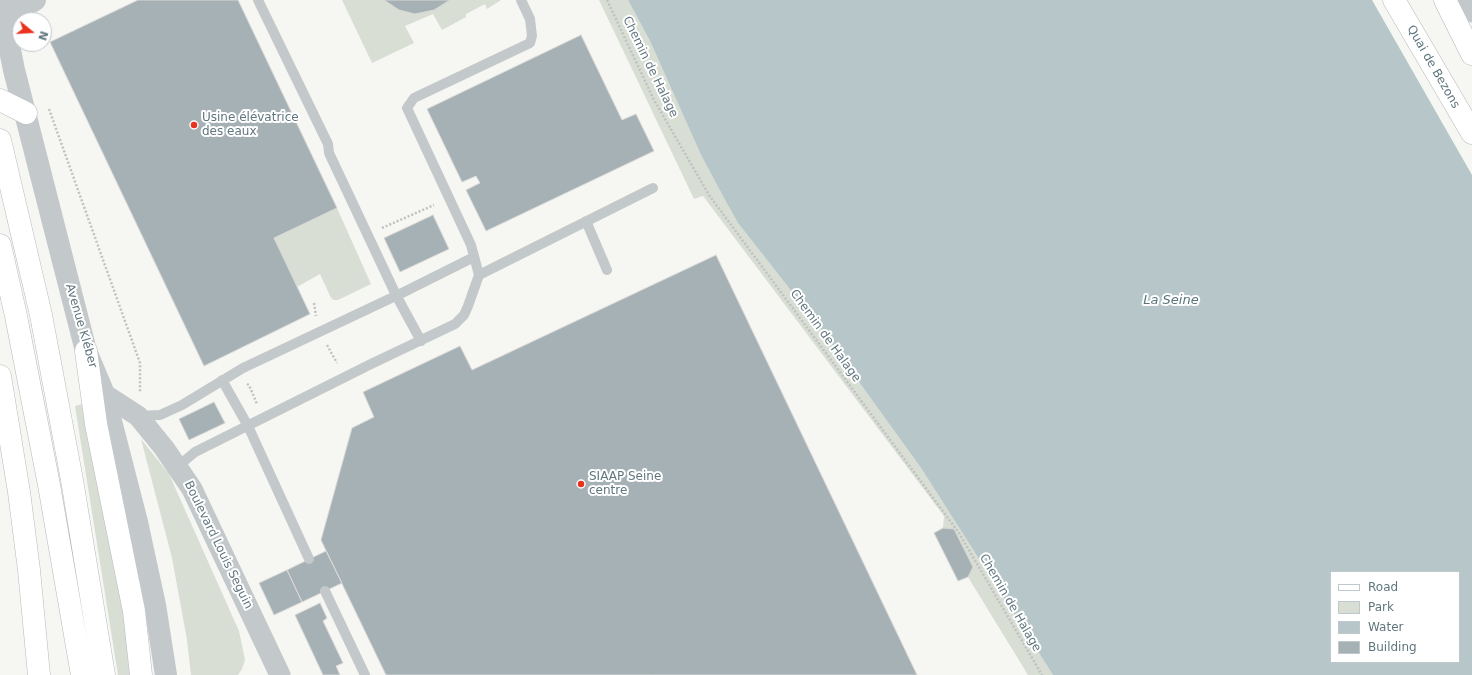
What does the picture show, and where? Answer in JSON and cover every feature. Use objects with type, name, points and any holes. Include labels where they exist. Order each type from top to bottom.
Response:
[{"type":"main road","name":"Quai de Bezons","points":[[1394,0],[1472,133]]},
{"type":"main road","points":[[1445,0],[1472,54]]},
{"type":"main road","points":[[0,100],[26,113]]},
{"type":"main road","points":[[0,140],[41,315],[72,480],[104,675]]},
{"type":"main road","points":[[0,245],[16,316],[49,485],[82,675]]},
{"type":"main road","points":[[86,351],[96,424],[134,611],[141,675]]},
{"type":"main road","points":[[1,384],[20,500],[39,675]]},
{"type":"street","points":[[1461,0],[1472,12]]},
{"type":"street","name":"Avenue Kléber","points":[[11,9],[14,70],[86,351],[104,394],[137,522],[155,605],[166,675]]},
{"type":"street","name":"Boulevard Louis Seguin","points":[[104,394],[139,407],[164,448],[192,489],[280,675]]},
{"type":"lane","points":[[258,0],[328,144],[329,153],[396,295],[421,341]]},
{"type":"lane","points":[[177,467],[195,452],[455,324],[464,315],[479,275],[471,245],[407,108],[414,98],[530,43],[532,36],[530,19],[521,0]]},
{"type":"lane","points":[[479,275],[653,188]]},
{"type":"lane","points":[[586,221],[607,270]]},
{"type":"lane","points":[[139,407],[160,415],[182,405],[243,368],[474,257]]},
{"type":"lane","points":[[222,380],[248,426],[309,559]]},
{"type":"lane","points":[[325,591],[365,675]]},
{"type":"path","name":"Chemin de Halage","points":[[607,0],[654,100],[709,195],[959,533],[1042,675]]},
{"type":"path","points":[[47,106],[126,329],[140,363],[141,380],[139,407]]},
{"type":"path","points":[[368,234],[450,199]]},
{"type":"path","points":[[314,303],[320,331],[345,377]]},
{"type":"green space","points":[[342,0],[384,0],[399,10],[415,14],[434,10],[450,0],[501,0],[487,9],[485,4],[466,14],[466,17],[442,30],[433,14],[405,26],[414,43],[372,63]]},
{"type":"green space","points":[[599,0],[628,0],[650,41],[701,155],[738,223],[818,325],[921,468],[1053,675],[1028,675],[968,577],[954,530],[943,528],[944,516],[703,196],[694,199]]},
{"type":"green space","points":[[337,208],[371,284],[338,300],[334,300],[331,298],[320,274],[297,287],[274,238]]},
{"type":"green space","points":[[83,404],[114,534],[134,675],[118,675],[75,406]]},
{"type":"green space","points":[[141,439],[169,474],[239,631],[245,660],[238,675],[191,675],[187,640],[172,558]]},
{"type":"water","name":"La Seine","points":[[628,0],[1372,0],[1472,175],[1472,675],[1053,675],[921,468],[818,325],[738,223],[701,155],[650,41]]},
{"type":"building","name":"Usine élévatrice des eaux","points":[[138,0],[238,0],[337,208],[274,238],[310,314],[204,366],[52,46],[52,41]]},
{"type":"building","points":[[384,0],[450,0],[434,10],[415,14],[399,10]]},
{"type":"building","points":[[581,35],[622,120],[636,114],[654,151],[486,231],[466,190],[480,183],[476,176],[462,182],[427,109]]},
{"type":"building","points":[[433,215],[449,249],[400,272],[384,238]]},
{"type":"building","name":"SIAAP Seine centre","points":[[716,255],[917,675],[386,675],[321,540],[352,428],[374,417],[363,392],[460,346],[472,370]]},
{"type":"building","points":[[214,402],[225,423],[189,440],[179,419]]},
{"type":"building","points":[[943,528],[954,529],[973,567],[968,577],[958,581],[934,533]]},
{"type":"building","points":[[326,551],[342,583],[302,602],[287,570]]},
{"type":"building","points":[[287,570],[302,602],[274,615],[259,583]]},
{"type":"building","points":[[320,603],[327,618],[323,621],[343,663],[336,666],[340,675],[323,675],[295,615]]},
{"type":"place","name":"Usine élévatrice des eaux","points":[[194,125]]},
{"type":"place","name":"SIAAP Seine centre","points":[[581,484]]}]
